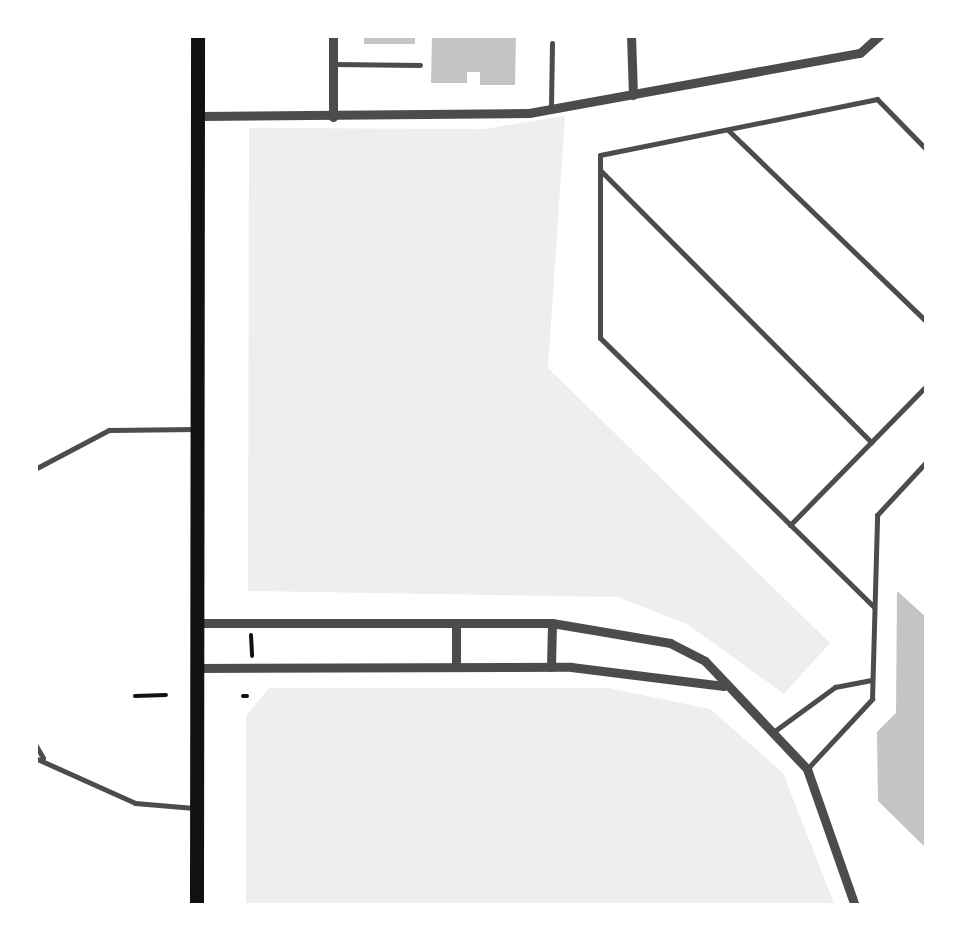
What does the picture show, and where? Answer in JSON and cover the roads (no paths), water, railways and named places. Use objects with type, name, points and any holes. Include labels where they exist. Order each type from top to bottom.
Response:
[{"type":"main road","points":[[197,906],[198,35]]},
{"type":"street","points":[[333,117],[334,35]]},
{"type":"street","points":[[631,35],[633,95]]},
{"type":"street","points":[[198,116],[333,117],[552,110],[860,53],[880,35]]},
{"type":"street","points":[[197,622],[552,623],[670,643],[705,661],[724,686],[776,730],[806,769],[855,906]]},
{"type":"street","points":[[456,623],[456,667]]},
{"type":"street","points":[[551,667],[552,623]]},
{"type":"street","points":[[197,668],[551,667],[724,686]]},
{"type":"lane","points":[[552,44],[552,110]]},
{"type":"lane","points":[[334,64],[420,65]]},
{"type":"lane","points":[[874,607],[600,338],[600,155],[877,99],[927,150]]},
{"type":"lane","points":[[728,129],[927,322]]},
{"type":"lane","points":[[600,170],[872,442]]},
{"type":"lane","points":[[790,525],[927,385]]},
{"type":"lane","points":[[35,469],[109,430],[198,428]]},
{"type":"lane","points":[[806,769],[859,724],[871,680],[877,516],[927,462]]},
{"type":"lane","points":[[776,730],[835,687],[871,680]]},
{"type":"lane","points":[[35,744],[43,758]]},
{"type":"lane","points":[[35,758],[43,758],[135,803],[197,808]]}]
